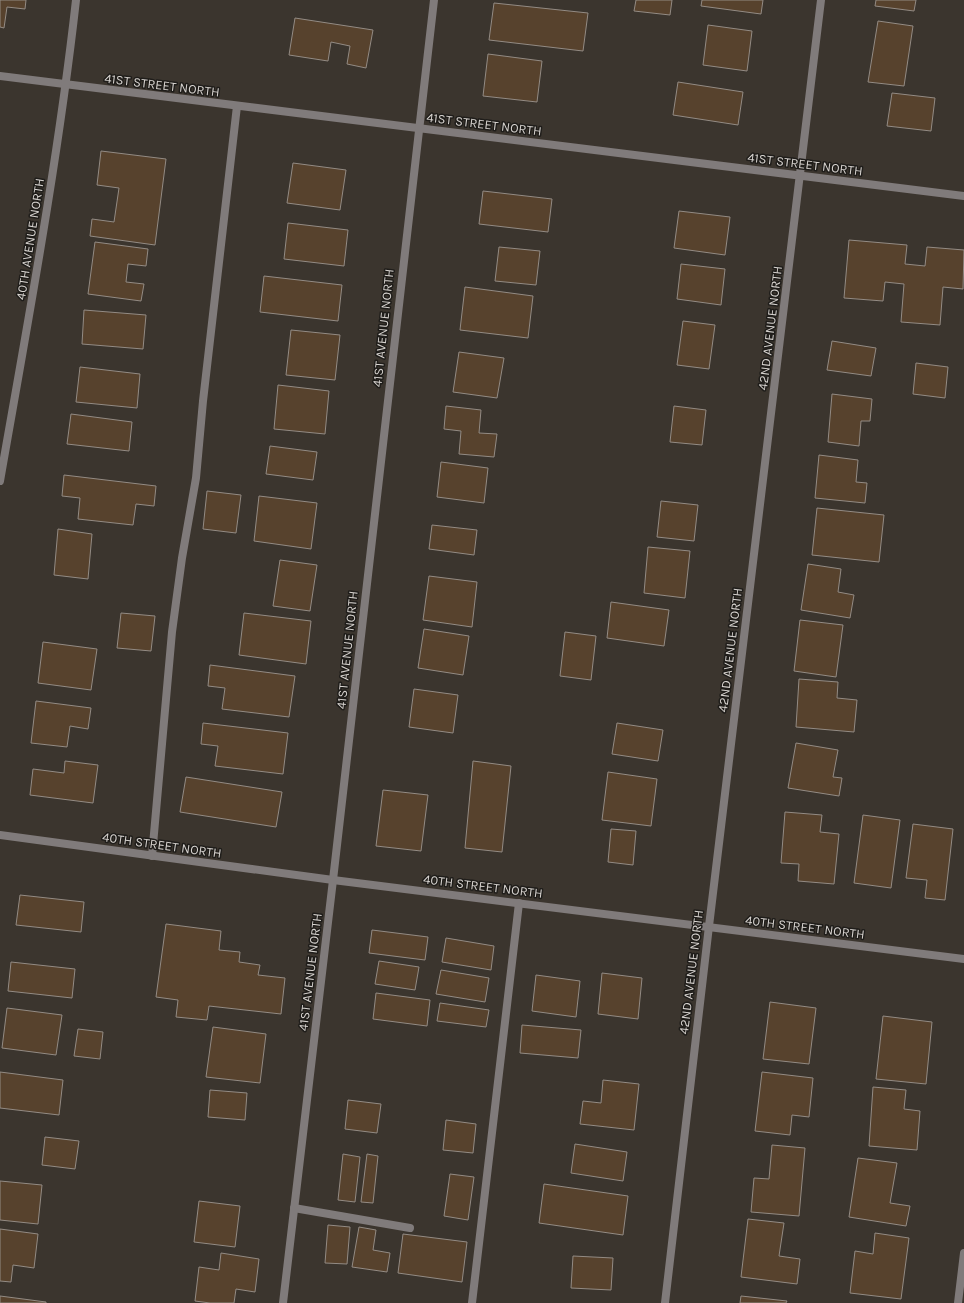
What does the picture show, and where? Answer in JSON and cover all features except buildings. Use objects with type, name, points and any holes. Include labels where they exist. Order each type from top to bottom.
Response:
[{"type":"street","name":"40TH AVENUE NORTH","points":[[0,481],[36,278],[66,85],[76,0]]},
{"type":"street","name":"41ST AVENUE NORTH","points":[[283,1303],[333,880],[418,127],[434,0]]},
{"type":"street","name":"42ND AVENUE NORTH","points":[[665,1303],[708,926],[800,176],[820,0]]},
{"type":"street","name":"41ST STREET NORTH","points":[[0,76],[964,196]]},
{"type":"street","points":[[152,856],[172,632],[182,558],[196,478],[203,401],[237,106]]},
{"type":"street","name":"40TH STREET NORTH","points":[[0,835],[333,880],[708,926],[964,960]]},
{"type":"street","points":[[472,1303],[519,903]]},
{"type":"street","points":[[294,1208],[410,1228]]},
{"type":"street","points":[[958,1303],[964,1253]]}]
